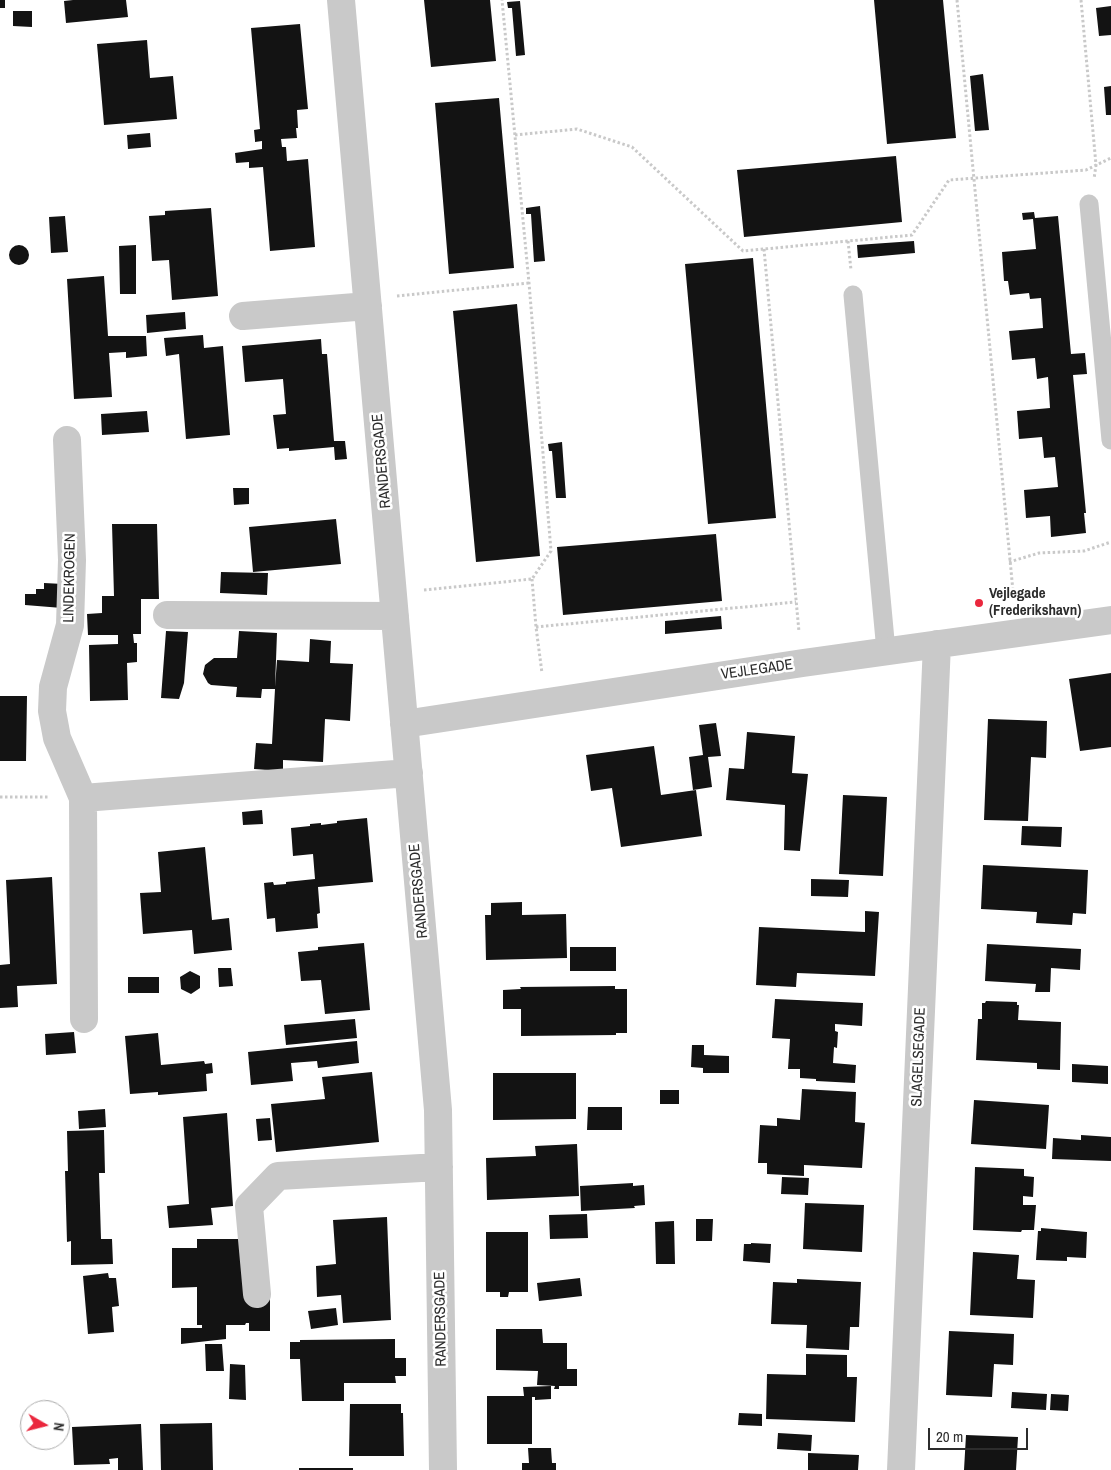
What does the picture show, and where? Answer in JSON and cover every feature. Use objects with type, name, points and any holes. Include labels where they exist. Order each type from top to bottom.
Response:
[{"type":"street","name":"RANDERSGADE","points":[[341,0],[438,1110],[443,1470]]},
{"type":"street","points":[[244,316],[368,306]]},
{"type":"street","name":"LINDEKROGEN","points":[[67,440],[72,560],[70,625],[53,687],[52,711],[57,738],[83,798],[84,1019]]},
{"type":"street","points":[[167,614],[394,604]]},
{"type":"street","name":"VEJLEGADE","points":[[404,724],[802,663],[1111,620]]},
{"type":"street","name":"SLAGELSEGADE","points":[[901,1470],[937,644]]},
{"type":"street","points":[[83,798],[409,773]]},
{"type":"street","points":[[257,1294],[249,1206],[278,1176],[439,1167]]},
{"type":"lane","points":[[1089,204],[1111,440]]},
{"type":"lane","points":[[853,294],[886,651]]},
{"type":"path","points":[[502,0],[529,283],[551,552],[532,579],[546,702]]},
{"type":"path","points":[[957,0],[1017,632]]},
{"type":"path","points":[[1081,0],[1096,165],[1089,204]]},
{"type":"path","points":[[515,135],[577,129],[632,147],[743,251],[912,235],[949,180],[1086,170],[1111,158]]},
{"type":"path","points":[[764,249],[802,663]]},
{"type":"path","points":[[368,306],[397,296],[529,283]]},
{"type":"path","points":[[1010,562],[1039,553],[1084,550],[1111,542]]},
{"type":"path","points":[[394,604],[532,579]]},
{"type":"path","points":[[536,627],[797,602]]},
{"type":"path","points":[[0,797],[83,798]]},
{"type":"building","points":[[0,0],[5,0],[5,8],[0,8]]},
{"type":"building","points":[[126,0],[128,17],[66,23],[64,1]]},
{"type":"building","points":[[424,0],[490,0],[496,61],[431,67]]},
{"type":"building","points":[[874,0],[943,0],[956,138],[887,144]]},
{"type":"building","points":[[520,1],[525,55],[516,56],[512,8],[508,8],[507,2]]},
{"type":"building","points":[[1111,6],[1111,35],[1099,36],[1096,8]]},
{"type":"building","points":[[13,11],[32,11],[32,27],[13,26]]},
{"type":"building","points":[[300,24],[308,109],[297,110],[297,138],[281,139],[282,147],[286,147],[287,161],[308,159],[315,247],[270,251],[263,167],[249,168],[249,162],[236,163],[235,153],[262,149],[262,141],[255,142],[254,130],[260,129],[251,28]]},
{"type":"building","points":[[147,40],[150,78],[173,76],[177,119],[104,125],[97,44]]},
{"type":"building","points":[[983,74],[989,130],[975,131],[970,76]]},
{"type":"building","points":[[1111,86],[1111,115],[1106,115],[1104,87]]},
{"type":"building","points":[[499,98],[514,268],[449,274],[435,103]]},
{"type":"building","points":[[150,133],[151,147],[128,149],[127,135]]},
{"type":"building","points":[[896,156],[902,222],[744,237],[737,170]]},
{"type":"building","points":[[540,206],[545,261],[534,262],[531,214],[526,214],[526,208]]},
{"type":"building","points":[[211,208],[218,296],[172,300],[169,260],[152,261],[149,216],[165,215],[165,211]]},
{"type":"building","points":[[1034,212],[1035,218],[1058,216],[1071,354],[1085,353],[1087,374],[1073,375],[1086,513],[1084,513],[1086,533],[1051,537],[1050,516],[1026,518],[1024,490],[1058,487],[1055,457],[1044,458],[1042,437],[1019,439],[1017,411],[1050,408],[1048,377],[1037,379],[1035,358],[1012,360],[1009,331],[1043,328],[1041,298],[1030,299],[1029,293],[1010,295],[1008,281],[1004,281],[1002,252],[1036,249],[1033,219],[1023,220],[1022,213]]},
{"type":"building","points":[[65,216],[68,252],[51,253],[49,217]]},
{"type":"building","points":[[914,241],[915,253],[858,258],[857,245]]},
{"type":"building","points":[[19,245],[26,248],[29,255],[26,262],[19,265],[12,262],[9,255],[12,248]]},
{"type":"building","points":[[136,245],[136,294],[120,294],[119,246]]},
{"type":"building","points":[[753,258],[776,518],[708,524],[685,264]]},
{"type":"building","points":[[104,276],[108,336],[146,336],[147,356],[126,358],[126,352],[109,353],[112,397],[74,399],[67,279]]},
{"type":"building","points":[[517,304],[540,556],[476,562],[453,311]]},
{"type":"building","points":[[185,312],[186,329],[147,333],[146,315]]},
{"type":"building","points":[[203,335],[204,348],[223,346],[230,435],[186,439],[179,354],[166,356],[164,338]]},
{"type":"building","points":[[321,339],[322,354],[327,354],[334,441],[345,441],[347,459],[335,460],[334,447],[289,451],[289,448],[277,449],[273,415],[286,414],[283,379],[245,382],[242,346]]},
{"type":"building","points":[[147,411],[149,432],[102,435],[101,414]]},
{"type":"building","points":[[562,442],[566,498],[556,498],[552,451],[549,451],[548,444]]},
{"type":"building","points":[[233,488],[249,488],[249,504],[234,505]]},
{"type":"building","points":[[336,519],[341,564],[253,572],[249,527]]},
{"type":"building","points":[[112,524],[157,524],[159,599],[141,599],[141,634],[133,634],[134,643],[137,643],[137,662],[127,663],[128,700],[90,701],[89,645],[118,644],[118,635],[88,635],[87,614],[102,613],[102,596],[114,596]]},
{"type":"building","points":[[716,534],[722,601],[563,615],[557,547]]},
{"type":"building","points":[[221,572],[268,573],[267,595],[220,593]]},
{"type":"building","points":[[44,583],[63,584],[62,608],[25,605],[25,594],[36,594],[36,589],[44,589]]},
{"type":"building","points":[[721,616],[722,629],[665,634],[665,621]]},
{"type":"building","points":[[166,631],[188,632],[184,683],[179,699],[161,698]]},
{"type":"building","points":[[239,631],[277,633],[275,687],[277,660],[309,662],[310,639],[331,641],[330,663],[353,664],[350,721],[325,719],[323,762],[283,760],[283,771],[254,769],[256,743],[272,744],[275,689],[262,689],[261,698],[236,697],[237,687],[211,685],[203,674],[205,665],[214,658],[237,658]]},
{"type":"building","points":[[1111,673],[1111,747],[1080,751],[1069,679]]},
{"type":"building","points":[[0,696],[27,696],[26,761],[0,761]]},
{"type":"building","points":[[988,719],[1047,721],[1046,758],[1031,757],[1028,821],[984,820]]},
{"type":"building","points":[[716,723],[721,756],[708,757],[712,787],[693,790],[689,757],[703,755],[699,725]]},
{"type":"building","points":[[747,732],[795,736],[792,773],[808,774],[800,851],[784,850],[785,805],[726,800],[729,768],[744,769]]},
{"type":"building","points":[[654,746],[661,795],[696,790],[702,836],[621,847],[612,788],[591,791],[586,755]]},
{"type":"building","points":[[843,795],[887,797],[883,876],[839,874]]},
{"type":"building","points":[[262,810],[263,824],[243,825],[242,812]]},
{"type":"building","points":[[367,818],[373,882],[318,887],[320,913],[317,914],[318,928],[276,932],[275,918],[267,919],[264,883],[273,882],[274,885],[315,879],[313,854],[293,856],[291,828]]},
{"type":"building","points":[[1022,826],[1062,827],[1061,847],[1021,845]]},
{"type":"building","points":[[205,847],[212,920],[229,918],[232,950],[194,954],[192,930],[143,934],[140,893],[161,892],[158,852]]},
{"type":"building","points":[[983,865],[1088,870],[1086,914],[1073,913],[1072,925],[1036,923],[1037,912],[981,909]]},
{"type":"building","points":[[52,877],[57,984],[17,986],[18,1007],[0,1008],[0,965],[10,964],[6,880]]},
{"type":"building","points":[[811,879],[849,880],[848,897],[811,896]]},
{"type":"building","points":[[522,902],[522,915],[566,914],[567,958],[486,960],[485,915],[491,915],[491,903]]},
{"type":"building","points":[[865,911],[879,912],[875,976],[797,973],[796,987],[756,985],[759,927],[865,932]]},
{"type":"building","points":[[364,943],[370,1010],[325,1014],[321,980],[301,981],[298,952],[318,950],[318,947]]},
{"type":"building","points":[[987,944],[1081,949],[1080,970],[1051,968],[1050,992],[1035,992],[1036,984],[985,981]]},
{"type":"building","points":[[570,947],[616,947],[616,971],[570,971]]},
{"type":"building","points":[[218,968],[231,968],[233,986],[219,987]]},
{"type":"building","points":[[190,971],[200,976],[200,988],[191,994],[181,989],[180,977]]},
{"type":"building","points":[[128,977],[159,977],[159,993],[128,993]]},
{"type":"building","points":[[615,986],[615,989],[627,989],[627,1033],[616,1033],[616,1035],[521,1036],[521,1009],[503,1009],[503,990],[521,989],[520,987]]},
{"type":"building","points":[[775,999],[863,1003],[862,1026],[835,1024],[835,1031],[838,1032],[837,1048],[834,1047],[833,1063],[856,1065],[855,1083],[816,1081],[816,1079],[800,1078],[800,1069],[788,1069],[790,1039],[772,1038]]},
{"type":"building","points":[[986,1001],[1017,1002],[1017,1005],[1019,1005],[1018,1020],[1061,1022],[1060,1070],[1037,1069],[1037,1063],[976,1060],[978,1019],[982,1019],[982,1003]]},
{"type":"building","points":[[355,1019],[357,1038],[286,1045],[284,1025]]},
{"type":"building","points":[[74,1032],[76,1053],[46,1055],[45,1034]]},
{"type":"building","points":[[158,1033],[161,1065],[204,1061],[205,1064],[212,1063],[213,1073],[206,1074],[207,1091],[158,1095],[158,1092],[130,1094],[125,1036]]},
{"type":"building","points":[[357,1041],[359,1063],[318,1068],[317,1061],[291,1063],[293,1081],[251,1085],[248,1052]]},
{"type":"building","points":[[692,1045],[704,1045],[704,1055],[729,1056],[729,1073],[703,1073],[703,1068],[691,1067]]},
{"type":"building","points":[[1072,1064],[1108,1066],[1108,1084],[1072,1082]]},
{"type":"building","points":[[372,1072],[379,1142],[276,1152],[271,1104],[325,1099],[322,1077]]},
{"type":"building","points":[[493,1073],[576,1073],[576,1119],[493,1120]]},
{"type":"building","points":[[802,1089],[856,1092],[855,1122],[865,1123],[862,1168],[804,1165],[804,1176],[767,1174],[767,1163],[758,1163],[760,1125],[777,1126],[777,1118],[800,1120]]},
{"type":"building","points":[[660,1090],[679,1090],[679,1104],[660,1104]]},
{"type":"building","points":[[974,1100],[1049,1105],[1046,1149],[971,1144]]},
{"type":"building","points":[[588,1107],[622,1107],[622,1130],[587,1130]]},
{"type":"building","points":[[105,1109],[106,1127],[79,1129],[78,1111]]},
{"type":"building","points":[[227,1113],[233,1206],[211,1208],[213,1225],[169,1228],[167,1206],[189,1204],[183,1117]]},
{"type":"building","points":[[270,1118],[272,1140],[258,1141],[256,1119]]},
{"type":"building","points":[[104,1130],[105,1173],[99,1173],[101,1239],[112,1239],[113,1264],[71,1265],[71,1241],[67,1242],[65,1171],[68,1171],[67,1131]]},
{"type":"building","points":[[1081,1135],[1111,1137],[1111,1161],[1052,1159],[1053,1138],[1081,1140]]},
{"type":"building","points":[[577,1144],[579,1196],[487,1200],[486,1158],[536,1156],[535,1146]]},
{"type":"building","points":[[975,1167],[1024,1169],[1024,1176],[1034,1177],[1033,1197],[1023,1196],[1023,1205],[1036,1205],[1034,1230],[1022,1230],[1021,1232],[973,1230]]},
{"type":"building","points":[[782,1177],[809,1178],[808,1195],[781,1194]]},
{"type":"building","points":[[633,1183],[633,1186],[644,1185],[645,1205],[634,1206],[635,1208],[581,1211],[580,1186]]},
{"type":"building","points":[[805,1203],[864,1205],[862,1252],[803,1249]]},
{"type":"building","points":[[587,1214],[588,1238],[550,1239],[549,1215]]},
{"type":"building","points":[[387,1217],[391,1320],[343,1323],[341,1295],[317,1297],[316,1266],[336,1264],[333,1220]]},
{"type":"building","points":[[696,1219],[713,1219],[712,1241],[696,1241]]},
{"type":"building","points":[[674,1221],[675,1264],[656,1264],[655,1222]]},
{"type":"building","points":[[1041,1228],[1087,1232],[1086,1258],[1067,1257],[1067,1261],[1036,1260],[1038,1231],[1041,1231]]},
{"type":"building","points":[[486,1232],[528,1232],[528,1292],[509,1292],[508,1297],[500,1297],[500,1292],[486,1292]]},
{"type":"building","points":[[197,1239],[245,1239],[270,1294],[270,1331],[249,1331],[249,1323],[245,1325],[226,1325],[226,1339],[181,1344],[181,1328],[202,1328],[202,1325],[197,1325],[197,1287],[172,1288],[172,1248],[197,1248]]},
{"type":"building","points":[[744,1244],[771,1244],[770,1263],[743,1261]]},
{"type":"building","points":[[973,1252],[1019,1255],[1017,1279],[1035,1280],[1033,1318],[970,1315]]},
{"type":"building","points":[[108,1273],[109,1278],[116,1278],[119,1306],[112,1307],[114,1332],[88,1334],[83,1276]]},
{"type":"building","points":[[580,1278],[582,1296],[539,1301],[537,1283]]},
{"type":"building","points":[[797,1279],[861,1282],[859,1327],[850,1327],[849,1350],[806,1348],[807,1325],[771,1324],[773,1282],[797,1283]]},
{"type":"building","points":[[336,1308],[338,1325],[311,1329],[308,1311]]},
{"type":"building","points":[[496,1329],[542,1329],[543,1343],[567,1343],[567,1369],[577,1369],[577,1386],[559,1386],[559,1389],[554,1389],[555,1386],[537,1385],[538,1371],[496,1370]]},
{"type":"building","points":[[949,1331],[1014,1334],[1013,1365],[994,1364],[992,1397],[946,1395]]},
{"type":"building","points":[[395,1339],[395,1358],[406,1358],[406,1376],[395,1376],[396,1383],[344,1383],[344,1401],[302,1401],[300,1359],[290,1359],[290,1342],[300,1342],[300,1340]]},
{"type":"building","points":[[205,1344],[222,1344],[224,1371],[206,1371]]},
{"type":"building","points":[[806,1354],[847,1355],[847,1377],[857,1377],[855,1422],[766,1419],[767,1374],[806,1375]]},
{"type":"building","points":[[230,1364],[245,1365],[246,1400],[229,1399]]},
{"type":"building","points":[[551,1386],[551,1399],[535,1400],[535,1397],[532,1397],[532,1444],[487,1444],[487,1396],[524,1396],[523,1387]]},
{"type":"building","points":[[1012,1392],[1047,1394],[1046,1410],[1011,1408]]},
{"type":"building","points":[[1051,1394],[1069,1395],[1068,1411],[1050,1410]]},
{"type":"building","points":[[350,1404],[401,1404],[404,1456],[349,1456]]},
{"type":"building","points":[[739,1413],[762,1414],[762,1426],[738,1425]]},
{"type":"building","points":[[212,1423],[213,1470],[161,1470],[160,1424]]},
{"type":"building","points":[[141,1424],[143,1470],[118,1470],[118,1458],[109,1459],[110,1464],[74,1465],[72,1427]]},
{"type":"building","points":[[778,1433],[812,1435],[811,1451],[777,1449]]},
{"type":"building","points":[[966,1435],[1018,1437],[1016,1470],[964,1470]]},
{"type":"building","points":[[528,1448],[551,1448],[552,1463],[556,1463],[556,1470],[522,1470],[522,1463],[529,1463]]},
{"type":"building","points":[[808,1453],[859,1455],[858,1470],[808,1470]]},
{"type":"building","points":[[299,1468],[353,1468],[353,1470],[299,1470]]},
{"type":"place","name":"Vejlegade (Frederikshavn)","points":[[979,603]]}]
